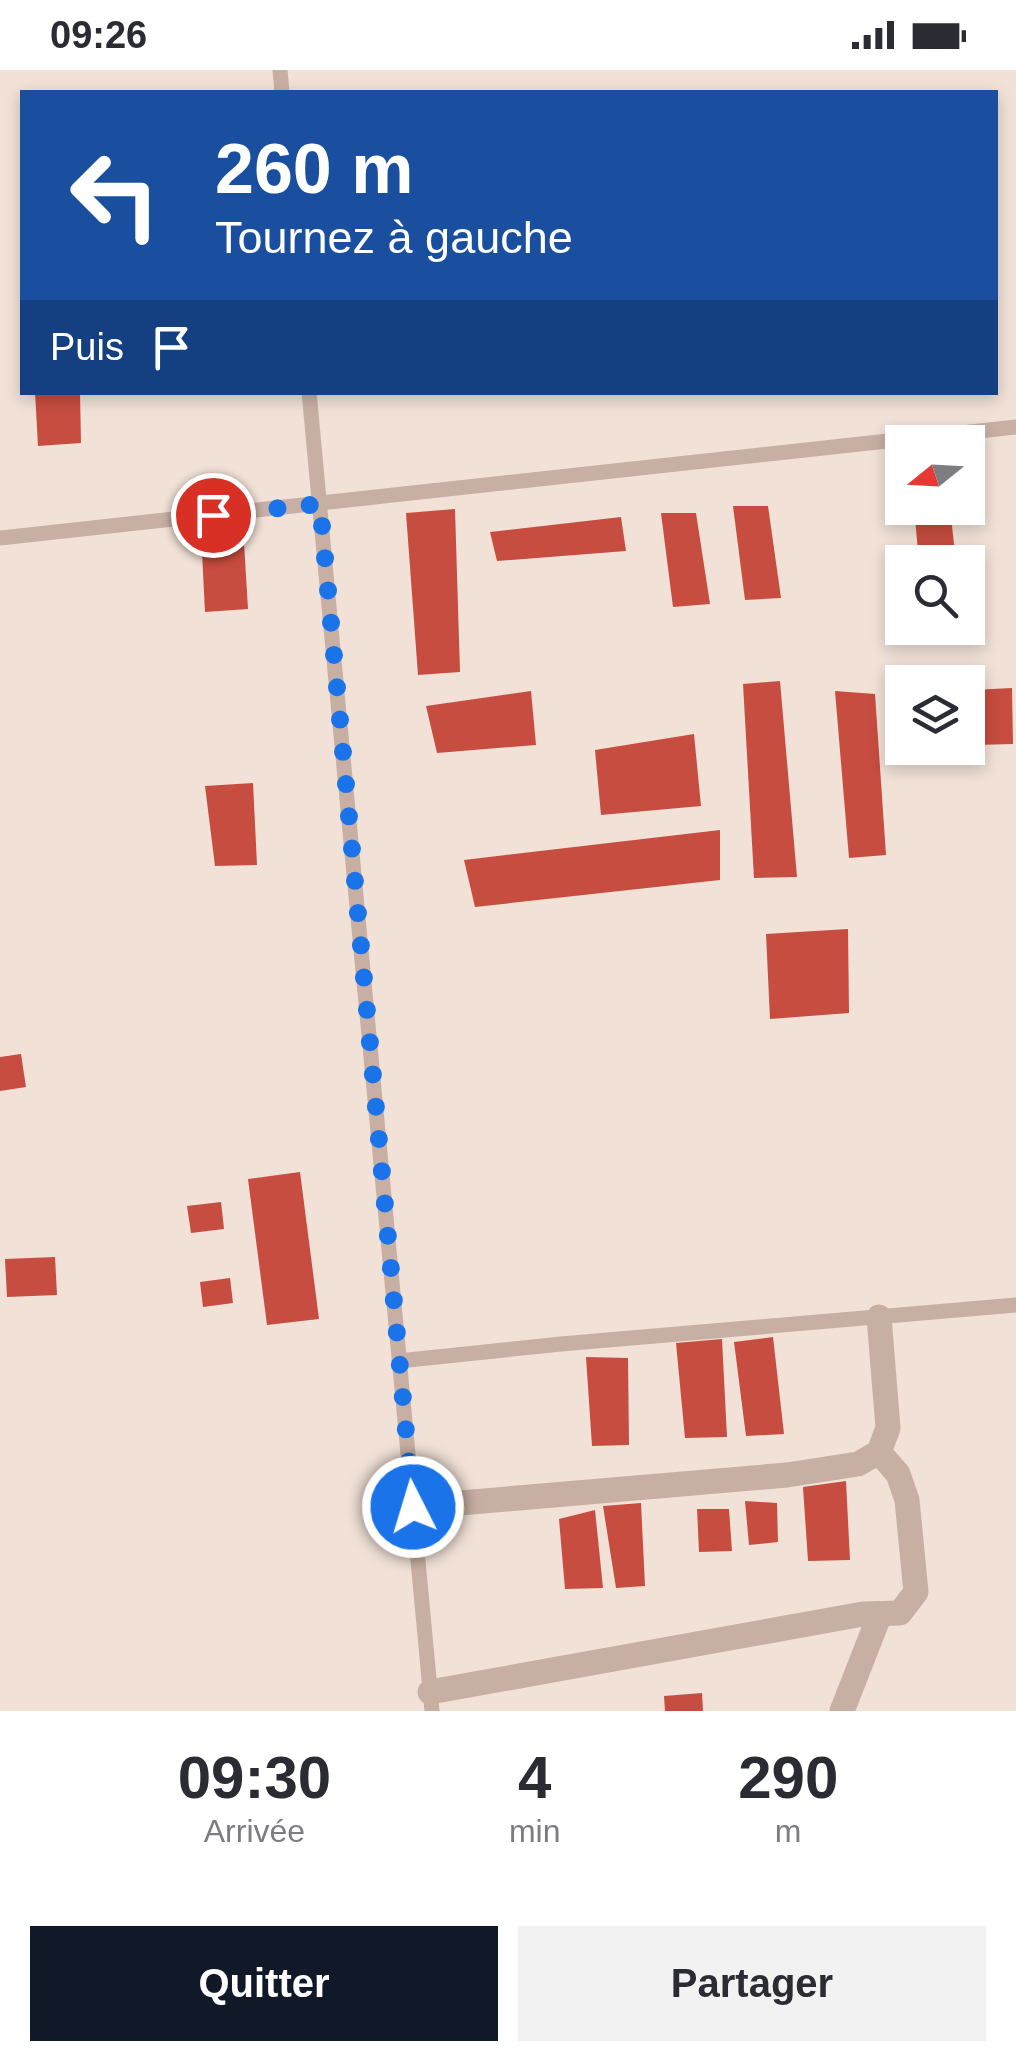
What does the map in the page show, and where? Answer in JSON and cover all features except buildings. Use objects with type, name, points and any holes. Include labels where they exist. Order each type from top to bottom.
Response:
[{"type":"street","points":[[413,1507],[787,1475],[858,1464],[879,1452],[888,1428],[879,1317]]},
{"type":"street","points":[[431,1701],[863,1614],[900,1613],[916,1592],[906,1500],[898,1474],[879,1452]]},
{"type":"street","points":[[842,1711],[880,1614]]},
{"type":"lane","points":[[310,395],[431,1701]]},
{"type":"lane","points":[[0,538],[1016,428]]},
{"type":"lane","points":[[399,1361],[1016,1305]]},
{"type":"route","points":[[213,515],[320,504],[413,1507]]}]
